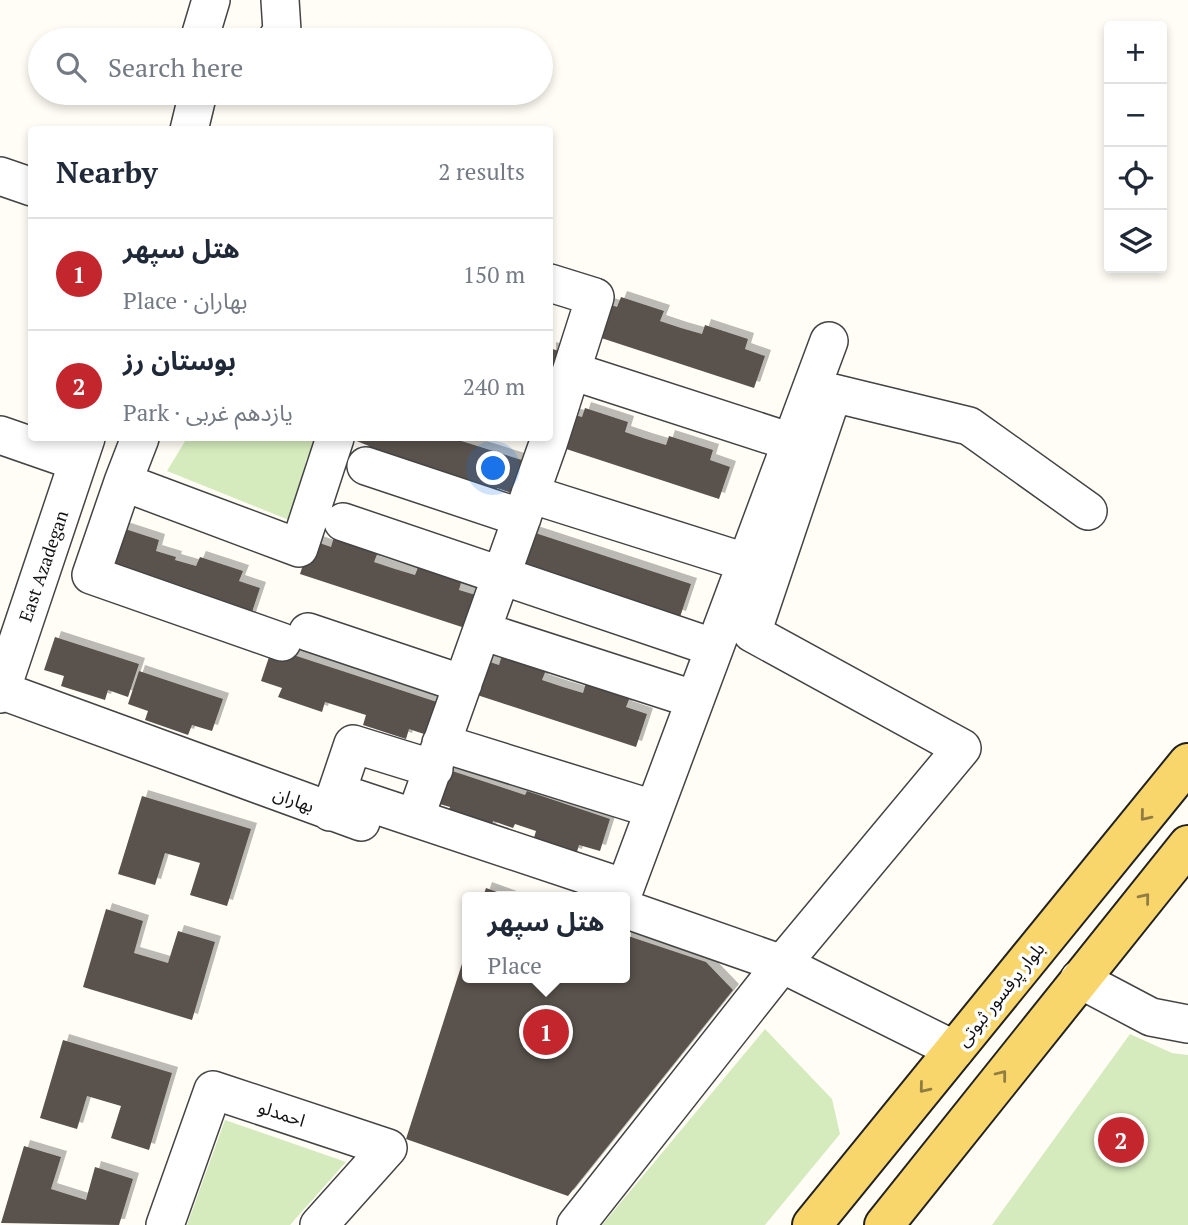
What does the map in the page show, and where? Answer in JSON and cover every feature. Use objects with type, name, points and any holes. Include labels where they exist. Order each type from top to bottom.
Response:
[{"type":"main road","name":"بلوار پرفسور ثبوتی","points":[[813,1225],[1188,763]]},
{"type":"main road","points":[[901,1216],[1079,979],[1188,845]]},
{"type":"street","points":[[203,28],[211,0]]},
{"type":"street","points":[[280,0],[282,28]]},
{"type":"street","points":[[0,176],[28,186]]},
{"type":"street","points":[[553,284],[595,298],[572,371],[553,409]]},
{"type":"street","points":[[653,809],[438,756],[353,744],[333,802],[415,818],[625,888],[712,647],[829,341]]},
{"type":"street","points":[[572,371],[791,442]]},
{"type":"street","points":[[576,1225],[782,964],[962,748],[752,633],[833,393],[969,426],[1088,511]]},
{"type":"street","points":[[0,435],[28,440]]},
{"type":"street","points":[[35,441],[82,449]]},
{"type":"street","points":[[139,441],[91,575],[295,637],[463,684]]},
{"type":"street","points":[[123,482],[299,548],[334,441]]},
{"type":"street","points":[[415,818],[526,506],[537,441]]},
{"type":"street","name":"East Azadegan","points":[[0,692],[82,449]]},
{"type":"street","points":[[366,466],[745,562]]},
{"type":"street","points":[[343,522],[712,647]]},
{"type":"street","points":[[482,631],[693,699]]},
{"type":"street","name":"بهاران","points":[[0,692],[333,802],[577,892]]},
{"type":"street","points":[[630,911],[782,964],[955,1050]]},
{"type":"street","points":[[1079,979],[1151,1017],[1188,1024]]},
{"type":"street","name":"احمدلو","points":[[166,1225],[213,1090],[388,1148],[319,1225]]},
{"type":"green space","points":[[185,441],[316,441],[306,460],[294,522],[167,471]]},
{"type":"green space","points":[[765,1029],[832,1099],[840,1134],[765,1225],[602,1225]]},
{"type":"green space","points":[[1130,1034],[1172,1053],[1188,1055],[1188,1225],[992,1225]]},
{"type":"green space","points":[[225,1120],[346,1162],[290,1225],[187,1225]]},
{"type":"building","points":[[621,297],[664,311],[660,321],[681,328],[702,334],[705,325],[748,339],[745,349],[765,356],[754,388],[586,333],[597,300],[617,307]]},
{"type":"building","points":[[553,349],[561,352],[553,376]]},
{"type":"building","points":[[585,408],[628,422],[625,432],[646,439],[666,445],[669,436],[713,450],[710,460],[730,467],[719,499],[551,444],[561,411],[582,417]]},
{"type":"building","points":[[356,441],[462,441],[528,462],[517,495],[497,488],[493,498],[450,484],[453,475],[412,461],[409,471],[365,456],[369,446]]},
{"type":"building","points":[[116,526],[159,540],[156,551],[176,557],[175,560],[196,566],[200,557],[243,571],[239,581],[260,588],[249,621],[82,562]]},
{"type":"building","points":[[523,529],[691,584],[680,617],[512,562]]},
{"type":"building","points":[[334,537],[378,552],[374,562],[395,569],[415,575],[419,565],[462,579],[459,590],[479,596],[468,629],[300,574],[311,540],[331,547]]},
{"type":"building","points":[[55,637],[139,664],[128,697],[108,690],[105,700],[61,686],[64,676],[44,670]]},
{"type":"building","points":[[272,648],[440,703],[430,736],[409,729],[406,739],[363,725],[366,715],[325,702],[322,712],[278,697],[282,688],[261,681]]},
{"type":"building","points":[[502,655],[546,670],[542,680],[563,687],[583,693],[586,683],[630,697],[626,707],[647,714],[636,747],[468,692],[478,658],[499,665]]},
{"type":"building","points":[[139,671],[223,699],[212,731],[192,725],[188,735],[145,720],[148,711],[128,704]]},
{"type":"building","points":[[440,767],[525,795],[527,791],[610,819],[600,851],[579,845],[576,855],[533,841],[536,831],[515,824],[513,828],[493,821],[490,831],[447,817],[450,807],[429,801]]},
{"type":"building","points":[[142,796],[251,829],[227,906],[190,895],[200,863],[165,853],[155,885],[118,874]]},
{"type":"building","points":[[106,909],[143,921],[134,953],[168,963],[178,931],[215,942],[192,1020],[83,987]]},
{"type":"building","points":[[630,937],[706,962],[733,990],[568,1196],[406,1139],[462,964],[462,983],[630,983]]},
{"type":"building","points":[[63,1040],[172,1073],[149,1150],[111,1138],[121,1106],[87,1096],[77,1129],[40,1118]]},
{"type":"building","points":[[24,1146],[61,1157],[51,1189],[86,1200],[95,1167],[133,1179],[119,1225],[1,1223]]},
{"type":"place","name":"هتل سپهر","points":[[546,1032]]},
{"type":"place","name":"بوستان رز","points":[[1121,1140]]}]
